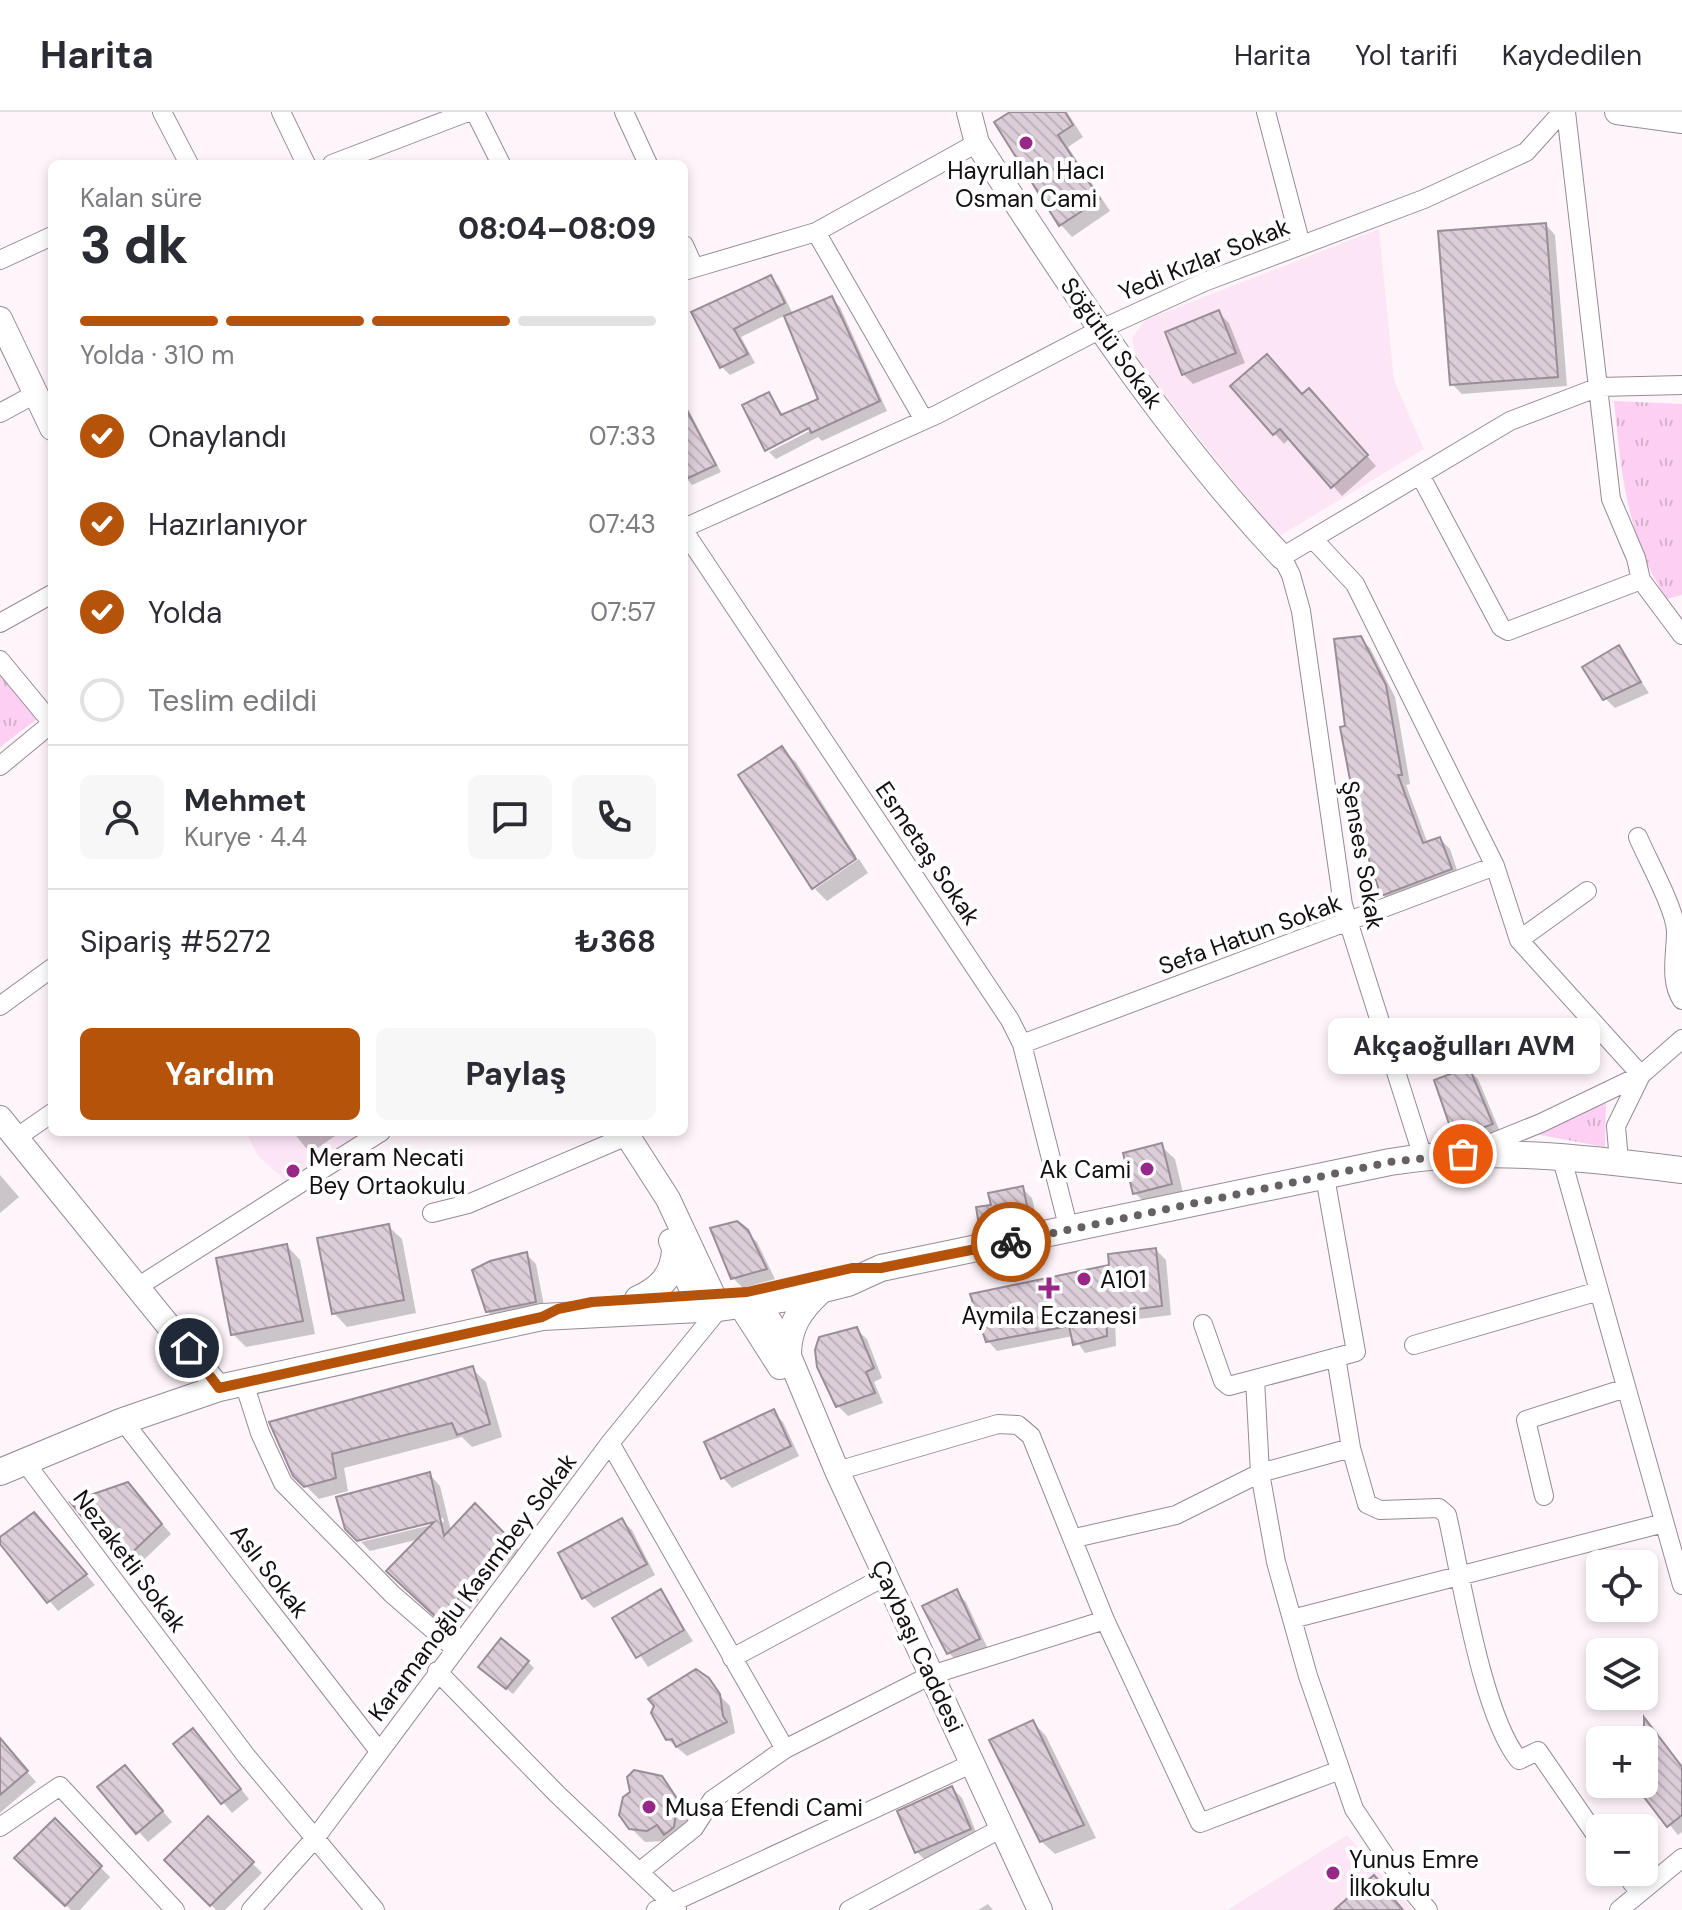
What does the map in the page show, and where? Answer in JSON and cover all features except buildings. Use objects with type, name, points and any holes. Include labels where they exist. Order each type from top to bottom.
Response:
[{"type":"main road","points":[[542,1317],[820,1291],[881,1268],[1423,1157],[1463,1154],[1561,1156],[1682,1170]]},
{"type":"main road","points":[[638,1299],[666,1280],[672,1271],[675,1251]]},
{"type":"main road","points":[[0,1472],[123,1421],[232,1386],[542,1317],[581,1304],[638,1299],[723,1302],[852,1268],[881,1268]]},
{"type":"main road","points":[[788,1355],[795,1320],[820,1291]]},
{"type":"street","points":[[162,112],[187,160]]},
{"type":"street","points":[[281,112],[304,160]]},
{"type":"street","points":[[342,160],[468,112]]},
{"type":"street","points":[[475,112],[499,160]]},
{"type":"street","points":[[624,112],[646,160]]},
{"type":"street","name":"Söğütlü Sokak","points":[[969,112],[977,143],[1099,330],[1231,503],[1282,557]]},
{"type":"street","points":[[1266,112],[1301,245]]},
{"type":"street","name":"Yedi Kızlar Sokak","points":[[688,528],[924,420],[1099,330],[1204,282],[1424,199],[1526,152],[1564,112]]},
{"type":"street","name":"Yedi Kızlar Sokak","points":[[1564,112],[1611,499],[1636,558],[1641,580],[1674,607],[1682,635]]},
{"type":"street","points":[[1617,112],[1682,121]]},
{"type":"street","points":[[689,269],[816,232],[977,143]]},
{"type":"street","points":[[816,232],[924,420]]},
{"type":"street","points":[[0,260],[48,238]]},
{"type":"street","points":[[0,319],[48,420]]},
{"type":"street","points":[[1282,557],[1510,421],[1599,387],[1682,385]]},
{"type":"street","points":[[0,413],[35,394]]},
{"type":"street","points":[[1420,475],[1501,627],[1508,631],[1641,580]]},
{"type":"street","name":"Esmetaş Sokak","points":[[688,536],[940,912],[1022,1044],[1069,1230]]},
{"type":"street","points":[[1313,539],[1355,584],[1495,866],[1519,940],[1641,1075]]},
{"type":"street","name":"Şenses Sokak","points":[[1282,557],[1291,575],[1301,611],[1348,924],[1423,1157]]},
{"type":"street","points":[[0,623],[48,596]]},
{"type":"street","points":[[0,660],[48,718]]},
{"type":"street","points":[[0,766],[48,726]]},
{"type":"street","points":[[1638,837],[1672,912],[1676,927],[1675,990],[1682,1000]]},
{"type":"street","name":"Sefa Hatun Sokak","points":[[1022,1044],[1348,924],[1495,866]]},
{"type":"street","points":[[1519,940],[1587,891]]},
{"type":"street","points":[[0,1006],[48,971]]},
{"type":"street","points":[[1463,1154],[1541,1123],[1641,1075],[1682,1039]]},
{"type":"street","points":[[1619,1162],[1616,1126],[1641,1075]]},
{"type":"street","points":[[16,1138],[48,1116]]},
{"type":"street","points":[[0,1118],[139,1286],[232,1386],[260,1433],[283,1483],[392,1594],[454,1648]]},
{"type":"street","points":[[139,1286],[375,1136]]},
{"type":"street","points":[[432,1213],[468,1204],[621,1136]]},
{"type":"street","points":[[627,1136],[675,1251],[723,1302]]},
{"type":"street","points":[[627,1136],[668,1199],[723,1302]]},
{"type":"street","points":[[1561,1156],[1682,1585]]},
{"type":"street","points":[[1203,1324],[1223,1381],[1229,1386],[1356,1352],[1325,1177]]},
{"type":"street","points":[[1414,1345],[1599,1291]]},
{"type":"street","name":"Çaybaşı Caddesi","points":[[723,1302],[788,1355],[837,1471],[1040,1910]]},
{"type":"street","name":"Çaybaşı Caddesi","points":[[723,1302],[782,1369],[797,1381]]},
{"type":"street","name":"Karamanoğlu Kasımbey Sokak","points":[[251,1910],[316,1837],[454,1648],[610,1443],[723,1302]]},
{"type":"street","points":[[1336,1357],[1351,1448],[1367,1504],[1380,1510],[1439,1508],[1447,1515],[1492,1709],[1513,1753],[1519,1760],[1538,1751],[1586,1821]]},
{"type":"street","points":[[1255,1379],[1260,1473],[1276,1562],[1340,1770],[1354,1809],[1396,1872],[1428,1910]]},
{"type":"street","points":[[1544,1496],[1526,1420],[1626,1388]]},
{"type":"street","name":"Aslı Sokak","points":[[123,1421],[379,1751]]},
{"type":"street","points":[[837,1471],[998,1424],[1018,1425],[1031,1436],[1075,1538],[1105,1620],[1200,1823],[1340,1770]]},
{"type":"street","points":[[610,1443],[785,1749]]},
{"type":"street","points":[[1075,1538],[1176,1515],[1260,1473],[1351,1448]]},
{"type":"street","name":"Nezaketli Sokak","points":[[24,1461],[247,1757],[375,1910]]},
{"type":"street","points":[[1292,1619],[1462,1578],[1664,1523]]},
{"type":"street","points":[[732,1658],[886,1576]]},
{"type":"street","points":[[639,1872],[694,1828],[712,1800],[785,1749],[931,1675],[1105,1620]]},
{"type":"street","points":[[437,1671],[639,1872],[668,1907],[973,1763]]},
{"type":"street","points":[[0,1827],[60,1786],[175,1910]]},
{"type":"street","points":[[849,1910],[1002,1828]]},
{"type":"street","points":[[1619,1910],[1682,1858]]},
{"type":"street","points":[[1634,1886],[1639,1892]]},
{"type":"shaded area","points":[[1379,229],[1394,380],[1424,449],[1278,537],[1137,360],[1132,338],[1145,320]]},
{"type":"shaded area","name":"Meram Necati Bey Ortaokulu","points":[[248,1136],[365,1136],[290,1185],[258,1156]]},
{"type":"shaded area","name":"Yunus Emre İlkokulu","points":[[1347,1835],[1413,1910],[1227,1910]]},
{"type":"green space","points":[[1614,401],[1682,404],[1682,595],[1667,599],[1634,529],[1623,479]]},
{"type":"green space","points":[[0,667],[37,719],[0,747]]},
{"type":"green space","points":[[1606,1103],[1605,1147],[1535,1134]]},
{"type":"way so far","points":[[1011,1242],[1390,1162],[1463,1154]]},
{"type":"place","name":"Hayrullah Hacı Osman Cami","points":[[1026,143]]},
{"type":"place","name":"Akçaoğulları AVM","points":[[1463,1154]]},
{"type":"place","name":"Ak Cami","points":[[1147,1169]]},
{"type":"place","name":"Meram Necati Bey Ortaokulu","points":[[293,1171]]},
{"type":"place","name":"A101","points":[[1084,1279]]},
{"type":"place","name":"Aymila Eczanesi","points":[[1049,1288]]},
{"type":"place","name":"Musa Efendi Cami","points":[[649,1807]]},
{"type":"place","name":"Yunus Emre İlkokulu","points":[[1333,1873]]},
{"type":"route","points":[[189,1348],[219,1388],[542,1317],[558,1309],[581,1304],[747,1292],[852,1268],[881,1268],[1011,1242]]}]
